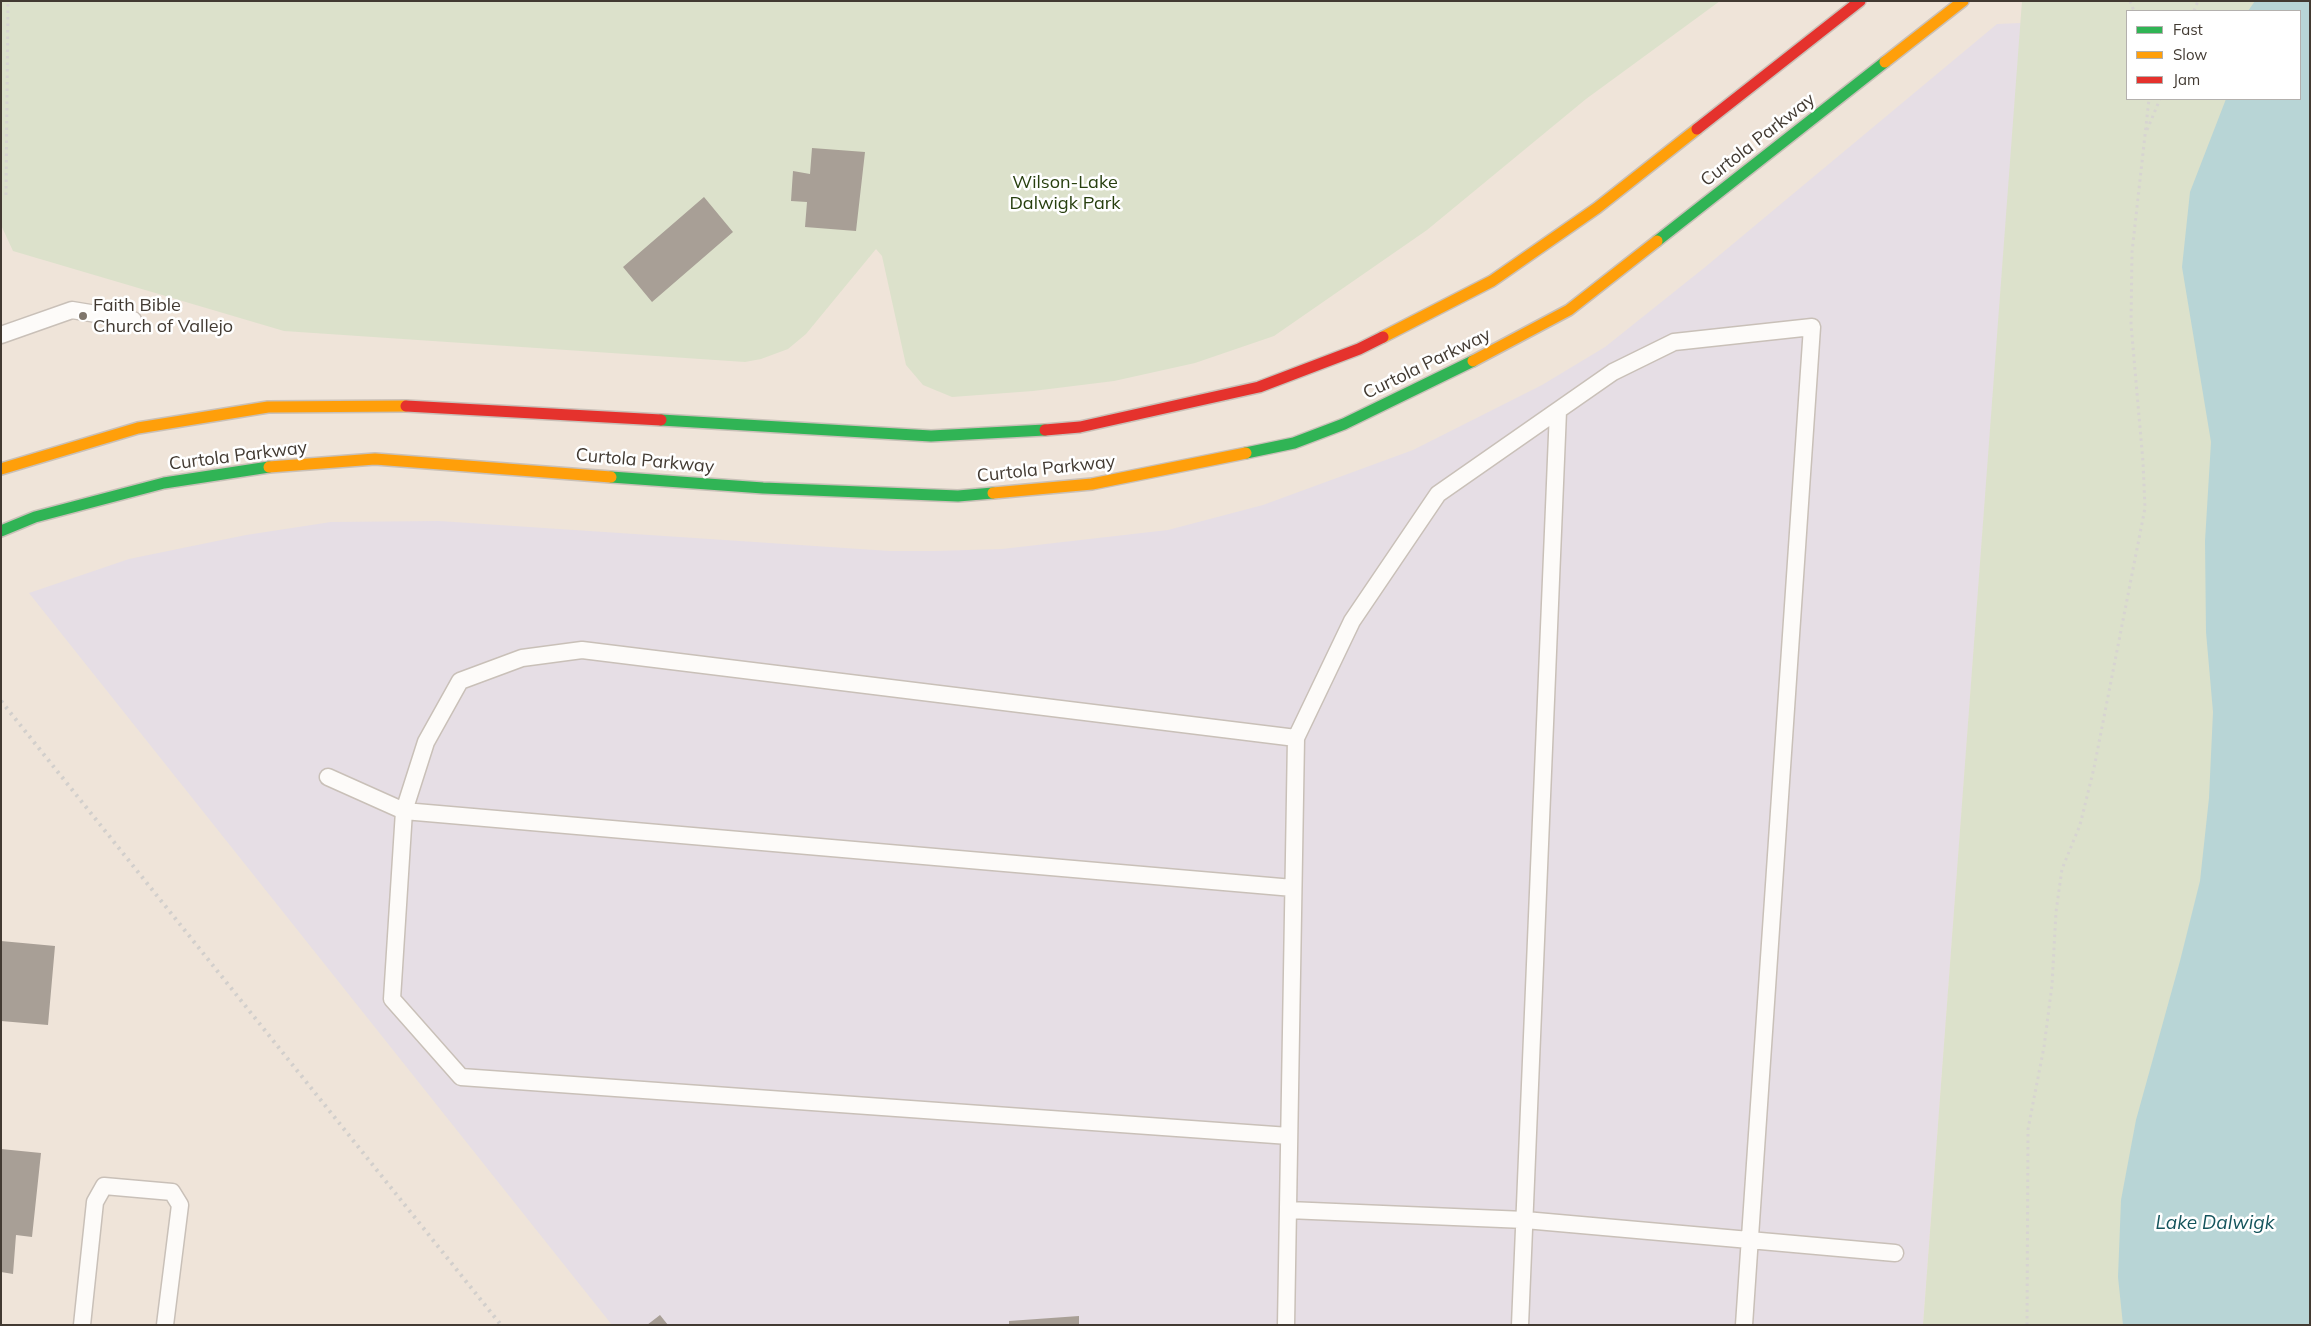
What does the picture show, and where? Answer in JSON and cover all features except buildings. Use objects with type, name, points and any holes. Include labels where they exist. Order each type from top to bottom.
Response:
[{"type":"main road","points":[[1,469],[138,428],[268,407],[396,405],[931,436],[999,434],[1080,427],[1260,387],[1359,349],[1492,280],[1597,208],[1860,1]]},
{"type":"main road","name":"Curtola Parkway","points":[[1,531],[35,517],[164,483],[272,467],[375,459],[763,488],[958,496],[1092,484],[1294,443],[1344,424],[1444,377],[1569,310],[1963,1]]},
{"type":"lane","points":[[1,335],[72,310],[133,320]]},
{"type":"lane","points":[[1286,1325],[1296,738],[1352,621],[1438,494],[1613,372],[1674,342],[1812,328],[1744,1325]]},
{"type":"lane","points":[[1520,1325],[1558,411]]},
{"type":"lane","points":[[1289,1136],[461,1076],[392,999],[404,810],[426,742],[460,681],[522,658],[582,650],[1296,738]]},
{"type":"lane","points":[[328,777],[404,810],[1293,888]]},
{"type":"lane","points":[[82,1325],[95,1202],[104,1186],[172,1192],[180,1205],[165,1325]]},
{"type":"lane","points":[[1288,1210],[1525,1220],[1895,1252]]},
{"type":"path","points":[[6,195],[8,1]]},
{"type":"path","points":[[2027,1325],[2028,1129],[2046,1038],[2052,985],[2056,912],[2062,869],[2080,825],[2094,768],[2145,508],[2131,324],[2132,252],[2149,100]]},
{"type":"path","points":[[2145,136],[2160,100]]},
{"type":"shaded area","points":[[2021,23],[1923,1325],[612,1325],[29,593],[129,559],[246,535],[331,522],[439,521],[890,551],[934,551],[1002,549],[1168,530],[1263,505],[1413,450],[1542,385],[1605,347],[1704,268],[1997,24]]},
{"type":"green space","name":"Wilson-Lake Dalwigk Park","points":[[1,1],[1720,1],[1586,99],[1427,230],[1274,336],[1195,363],[1114,381],[1033,391],[952,397],[923,385],[906,365],[882,256],[876,249],[806,334],[788,349],[761,359],[745,362],[284,331],[13,251],[1,225]]},
{"type":"green space","points":[[2022,1],[2310,1],[2310,1325],[1923,1325]]},
{"type":"water","name":"Lake Dalwigk","points":[[2255,1],[2310,1],[2310,1325],[2123,1325],[2118,1277],[2121,1200],[2136,1120],[2200,881],[2209,798],[2213,712],[2206,632],[2205,541],[2211,442],[2182,267],[2190,192],[2226,100],[2301,100],[2301,10],[2249,10]]},
{"type":"railway","points":[[1,701],[501,1325]]},
{"type":"traffic: fast","points":[[1657,241],[1885,62]]},
{"type":"traffic: fast","points":[[1246,453],[1294,443],[1344,424],[1473,361]]},
{"type":"traffic: fast","points":[[661,420],[931,436],[1045,430]]},
{"type":"traffic: fast","points":[[1,531],[35,517],[164,483],[269,467]]},
{"type":"traffic: fast","points":[[611,477],[763,488],[958,496],[993,493]]},
{"type":"traffic: slow","points":[[1885,62],[1963,1]]},
{"type":"traffic: slow","points":[[1383,337],[1492,281],[1597,208],[1697,129]]},
{"type":"traffic: slow","points":[[1473,361],[1569,310],[1657,241]]},
{"type":"traffic: slow","points":[[1,469],[138,428],[268,407],[406,406]]},
{"type":"traffic: slow","points":[[993,493],[1092,484],[1246,453]]},
{"type":"traffic: slow","points":[[269,467],[375,459],[611,477]]},
{"type":"traffic: jam","points":[[1697,129],[1860,1]]},
{"type":"traffic: jam","points":[[1045,430],[1080,427],[1259,387],[1359,349],[1383,337]]},
{"type":"traffic: jam","points":[[406,406],[661,420]]},
{"type":"place","name":"Faith Bible Church of Vallejo","points":[[83,316]]}]
